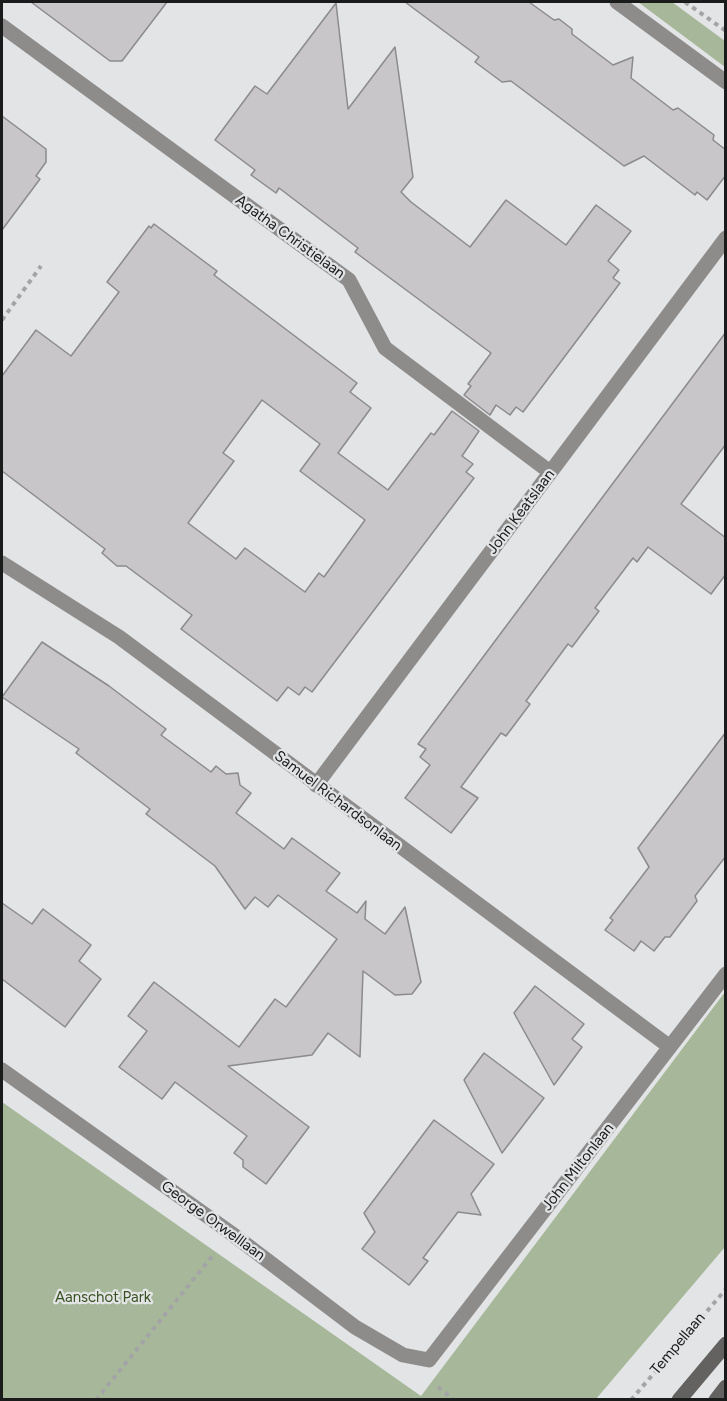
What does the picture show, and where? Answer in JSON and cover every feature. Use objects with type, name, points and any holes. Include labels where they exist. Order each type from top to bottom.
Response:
[{"type":"main road","points":[[679,1400],[726,1344]]},
{"type":"main road","points":[[716,1400],[726,1387]]},
{"type":"street","points":[[617,2],[726,82]]},
{"type":"street","name":"Agatha Christielaan","points":[[2,26],[349,280],[385,348],[550,472]]},
{"type":"street","name":"John Keatslaan","points":[[316,785],[726,238]]},
{"type":"street","name":"Samuel Richardsonlaan","points":[[2,563],[119,637],[670,1047]]},
{"type":"street","name":"John Miltonlaan","points":[[429,1360],[726,974]]},
{"type":"street","name":"George Orwelllaan","points":[[2,1070],[231,1233],[355,1327],[403,1356],[429,1360]]},
{"type":"path","points":[[686,2],[726,31]]},
{"type":"path","points":[[2,320],[41,266]]},
{"type":"path","points":[[96,1400],[231,1233]]},
{"type":"path","name":"Tempellaan","points":[[631,1400],[726,1289]]},
{"type":"green space","points":[[638,2],[672,2],[725,41],[725,67]]},
{"type":"green space","name":"Aanschot Park","points":[[725,992],[725,1247],[596,1399],[2,1399],[2,1102],[421,1396]]},
{"type":"building","points":[[31,2],[167,2],[122,61],[110,61]]},
{"type":"building","points":[[405,2],[529,2],[554,20],[559,19],[572,29],[572,34],[613,65],[633,57],[631,78],[673,110],[678,108],[714,135],[713,140],[726,150],[726,175],[707,200],[697,192],[695,195],[644,156],[624,166],[511,81],[502,82],[475,62],[479,57]]},
{"type":"building","points":[[336,3],[348,109],[395,47],[413,177],[401,192],[411,202],[470,247],[506,200],[566,245],[596,205],[631,231],[608,261],[619,270],[613,278],[620,283],[523,412],[516,407],[510,415],[496,405],[490,415],[464,395],[471,386],[468,384],[491,353],[355,252],[358,248],[279,188],[276,193],[251,175],[255,170],[215,140],[255,86],[267,94]]},
{"type":"building","points":[[2,116],[46,149],[46,162],[36,176],[40,179],[2,230]]},
{"type":"building","points":[[154,224],[217,271],[214,275],[357,383],[350,392],[371,408],[338,453],[388,490],[431,433],[434,435],[452,411],[479,431],[462,456],[473,464],[466,472],[474,478],[312,692],[305,687],[299,695],[288,687],[277,701],[181,629],[192,615],[126,566],[117,566],[102,553],[105,549],[2,471],[2,376],[36,330],[71,356],[119,292],[107,282],[149,226],[151,228]],"holes":[[[262,400],[320,444],[300,471],[365,520],[324,577],[319,573],[305,592],[245,548],[236,559],[188,523],[234,461],[223,453]]]},
{"type":"building","points":[[726,332],[726,444],[681,504],[726,538],[726,574],[711,594],[648,547],[637,562],[633,558],[595,608],[599,611],[572,647],[568,644],[526,701],[530,704],[506,736],[501,733],[461,787],[478,798],[451,833],[405,798],[430,765],[420,757],[426,749],[418,744]]},
{"type":"building","points":[[42,642],[109,686],[166,729],[161,735],[211,772],[216,766],[226,774],[238,773],[240,785],[251,793],[236,813],[284,849],[292,838],[340,873],[326,891],[357,913],[366,901],[365,919],[385,934],[405,907],[421,982],[412,994],[395,995],[363,971],[360,1057],[328,1033],[312,1055],[228,1066],[309,1127],[266,1184],[243,1167],[243,1160],[234,1153],[247,1136],[175,1082],[162,1099],[119,1067],[147,1031],[128,1016],[154,982],[239,1047],[275,999],[286,1007],[337,939],[278,895],[268,907],[255,897],[245,909],[215,866],[146,814],[150,809],[76,753],[79,749],[2,697]]},
{"type":"building","points":[[726,732],[726,856],[695,896],[697,901],[670,937],[665,937],[654,951],[641,941],[634,951],[605,930],[613,920],[610,918],[649,867],[638,848]]},
{"type":"building","points":[[2,903],[32,924],[43,909],[91,945],[79,961],[101,979],[65,1027],[2,979]]},
{"type":"building","points":[[535,986],[584,1024],[572,1039],[582,1047],[554,1085],[514,1013]]},
{"type":"building","points":[[484,1053],[544,1098],[502,1153],[464,1080]]},
{"type":"building","points":[[434,1120],[494,1164],[471,1194],[481,1215],[458,1212],[423,1258],[428,1261],[409,1285],[362,1249],[375,1232],[364,1213]]}]
